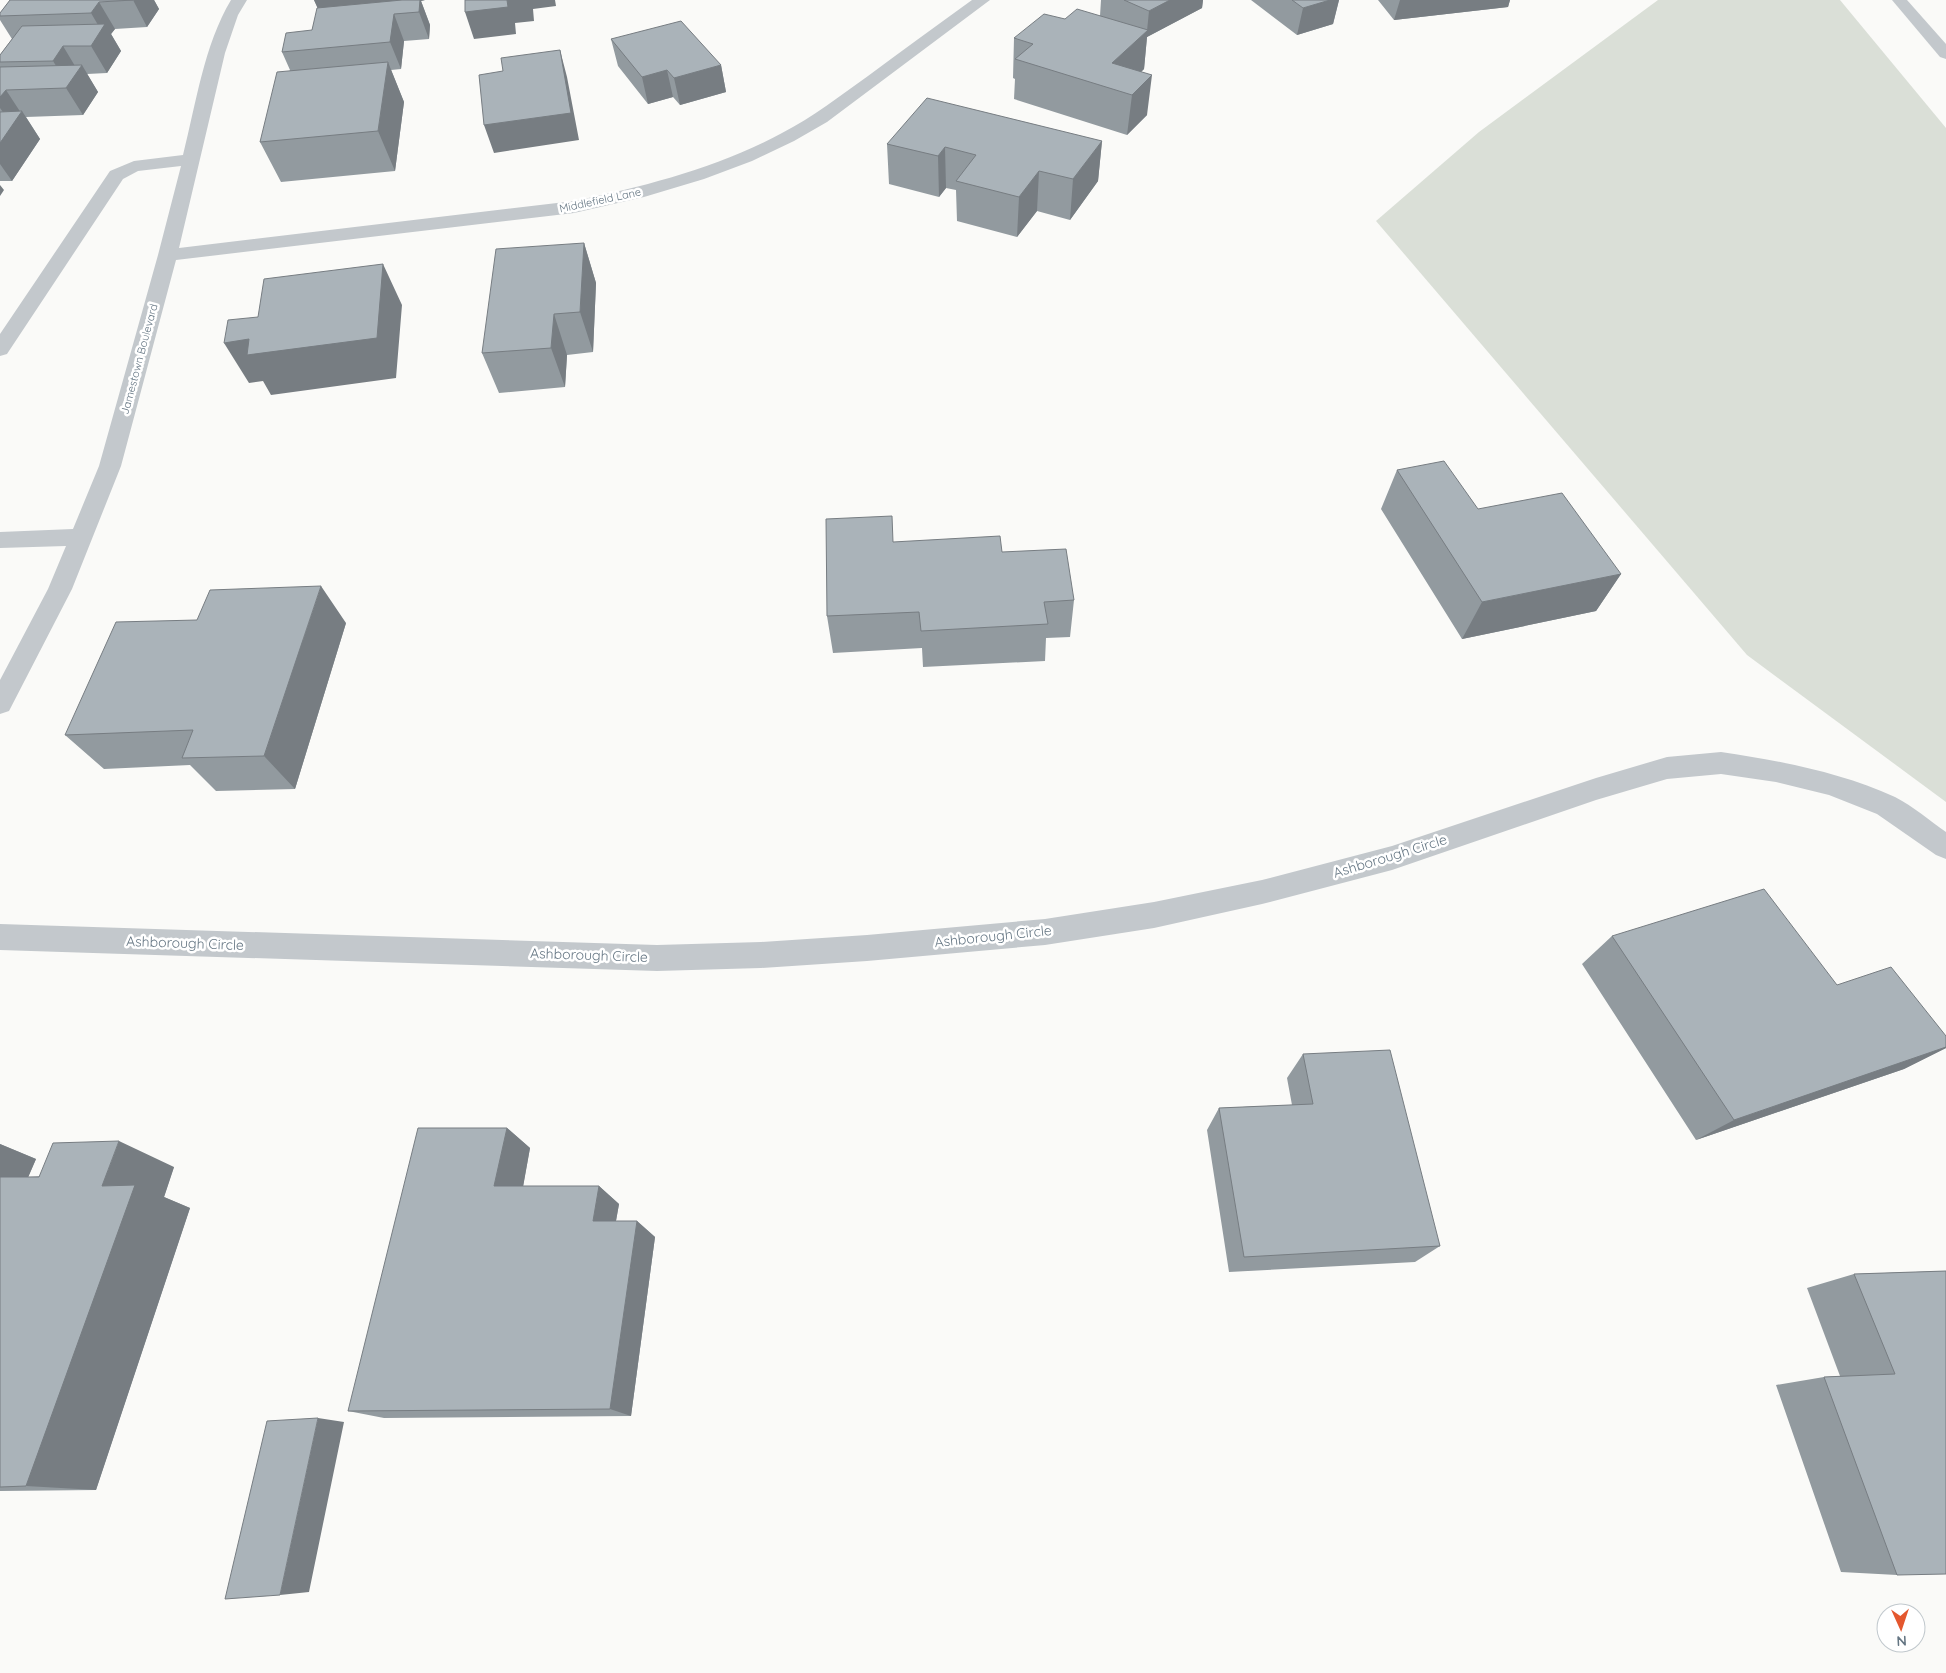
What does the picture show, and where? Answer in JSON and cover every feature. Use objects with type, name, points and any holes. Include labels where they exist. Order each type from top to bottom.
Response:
[{"type":"street","name":"Jamestown Boulevard","points":[[0,704],[60,589],[110,466],[168,255],[224,30],[240,0]]},
{"type":"street","name":"Middlefield Lane","points":[[168,255],[574,207],[638,193],[698,175],[746,157],[821,118],[982,0]]},
{"type":"street","points":[[0,350],[116,175],[134,166],[192,159]]},
{"type":"street","points":[[0,540],[82,538]]},
{"type":"street","name":"Ashborough Circle","points":[[0,937],[657,958],[770,955],[1035,932],[1154,915],[1262,892],[1392,858],[1596,789],[1667,768],[1721,763],[1776,770],[1832,785],[1887,806],[1946,847]]},
{"type":"lane","points":[[1899,0],[1946,54]]},
{"type":"shaded area","points":[[1658,0],[1840,0],[1946,128],[1946,802],[1747,655],[1376,221],[1479,132]]},
{"type":"building","points":[[10,0],[133,0],[99,2],[91,13],[0,16],[0,13]]},
{"type":"building","points":[[420,0],[419,12],[394,14],[390,42],[282,52],[286,33],[312,30],[317,8]]},
{"type":"building","points":[[465,0],[507,0],[508,7],[465,12]]},
{"type":"building","points":[[1124,0],[1170,0],[1149,11]]},
{"type":"building","points":[[1292,0],[1330,0],[1303,8]]},
{"type":"building","points":[[1077,9],[1148,30],[1112,63],[1152,75],[1132,95],[1015,59],[1033,44],[1014,38],[1044,14],[1065,19]]},
{"type":"building","points":[[681,21],[721,65],[674,78],[667,70],[642,77],[611,39]]},
{"type":"building","points":[[105,24],[91,46],[63,46],[53,61],[0,62],[0,55],[22,26]]},
{"type":"building","points":[[560,50],[571,113],[484,125],[479,75],[503,71],[501,58]]},
{"type":"building","points":[[388,62],[378,131],[260,142],[277,72]]},
{"type":"building","points":[[82,65],[66,88],[6,90],[0,97],[0,67]]},
{"type":"building","points":[[927,98],[1102,141],[1073,179],[1039,171],[1019,197],[956,181],[976,155],[945,147],[938,156],[887,144]]},
{"type":"building","points":[[22,111],[0,143],[0,112]]},
{"type":"building","points":[[584,243],[580,312],[554,314],[551,348],[482,353],[496,249]]},
{"type":"building","points":[[383,264],[377,338],[247,355],[249,339],[224,343],[228,320],[258,317],[264,279]]},
{"type":"building","points":[[1444,461],[1478,509],[1562,493],[1621,574],[1482,602],[1397,470]]},
{"type":"building","points":[[892,516],[893,542],[1000,536],[1002,552],[1066,549],[1074,600],[1044,602],[1048,624],[921,631],[919,612],[827,616],[826,519]]},
{"type":"building","points":[[321,586],[264,756],[182,758],[193,730],[65,735],[116,622],[197,620],[210,590]]},
{"type":"building","points":[[1764,889],[1837,985],[1891,967],[1946,1036],[1946,1047],[1734,1120],[1612,936]]},
{"type":"building","points":[[1390,1050],[1440,1246],[1244,1257],[1219,1108],[1313,1104],[1303,1054]]},
{"type":"building","points":[[418,1128],[507,1128],[494,1186],[599,1186],[593,1221],[637,1221],[610,1409],[348,1411]]},
{"type":"building","points":[[119,1141],[102,1186],[135,1185],[26,1486],[0,1487],[0,1177],[39,1177],[53,1143]]},
{"type":"building","points":[[1946,1271],[1946,1574],[1897,1575],[1824,1377],[1895,1374],[1854,1274]]},
{"type":"building","points":[[318,1418],[280,1595],[225,1599],[267,1421]]}]
